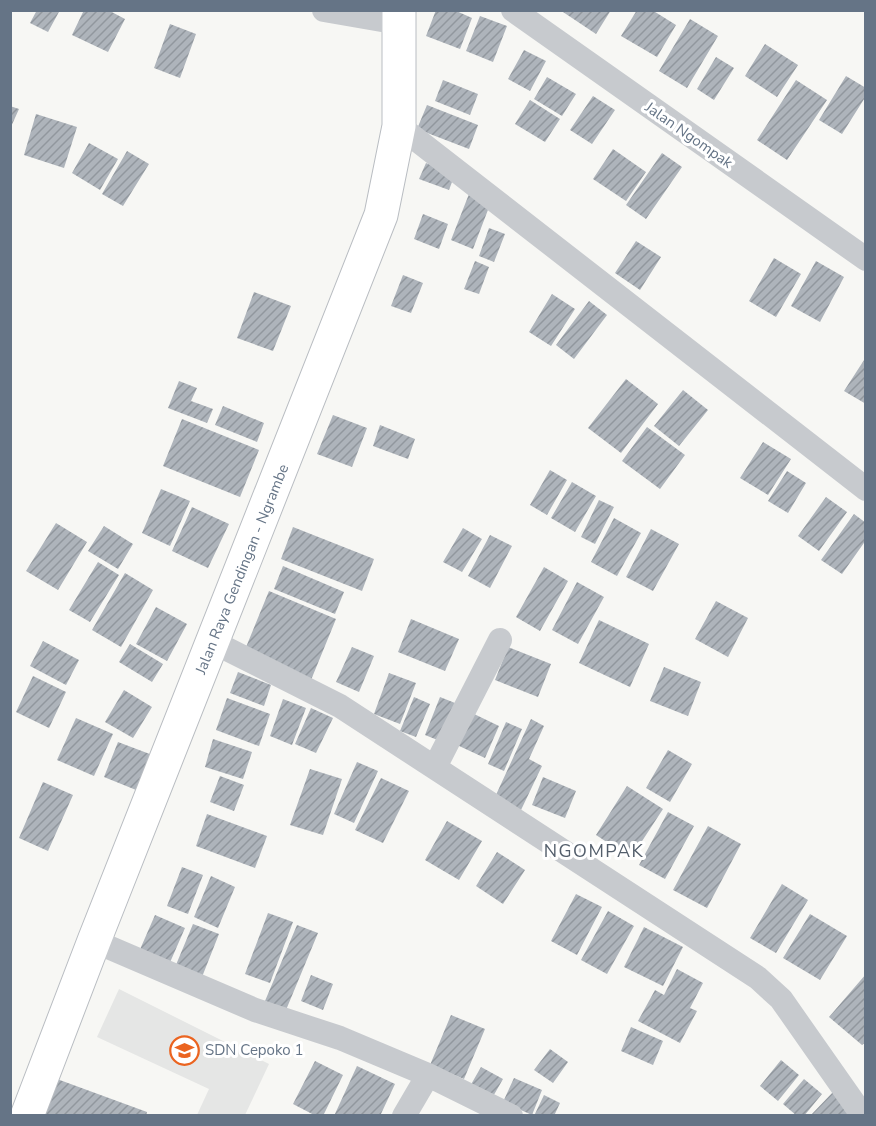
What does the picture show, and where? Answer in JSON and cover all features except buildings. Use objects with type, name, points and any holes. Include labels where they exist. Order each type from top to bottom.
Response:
[{"type":"main road","name":"Jalan Raya Gendingan - Ngrambe","points":[[27,1116],[381,215],[399,126],[399,17]]},
{"type":"street","points":[[324,10],[399,17]]},
{"type":"street","name":"Jalan Ngompak","points":[[513,10],[866,258]]},
{"type":"street","points":[[399,126],[866,489]]},
{"type":"street","points":[[435,767],[500,640]]},
{"type":"street","points":[[213,642],[340,706],[758,978],[781,999],[863,1116]]},
{"type":"street","points":[[94,941],[255,1010],[340,1038],[428,1075],[512,1116]]},
{"type":"street","points":[[404,1116],[428,1075]]},
{"type":"shaded area","name":"SDN Cepoko 1","points":[[119,989],[269,1064],[245,1115],[197,1115],[209,1089],[97,1037]]},
{"type":"place","name":"SDN Cepoko 1","points":[[184,1050]]},
{"type":"district","name":"NGOMPAK","points":[[594,851]]}]
